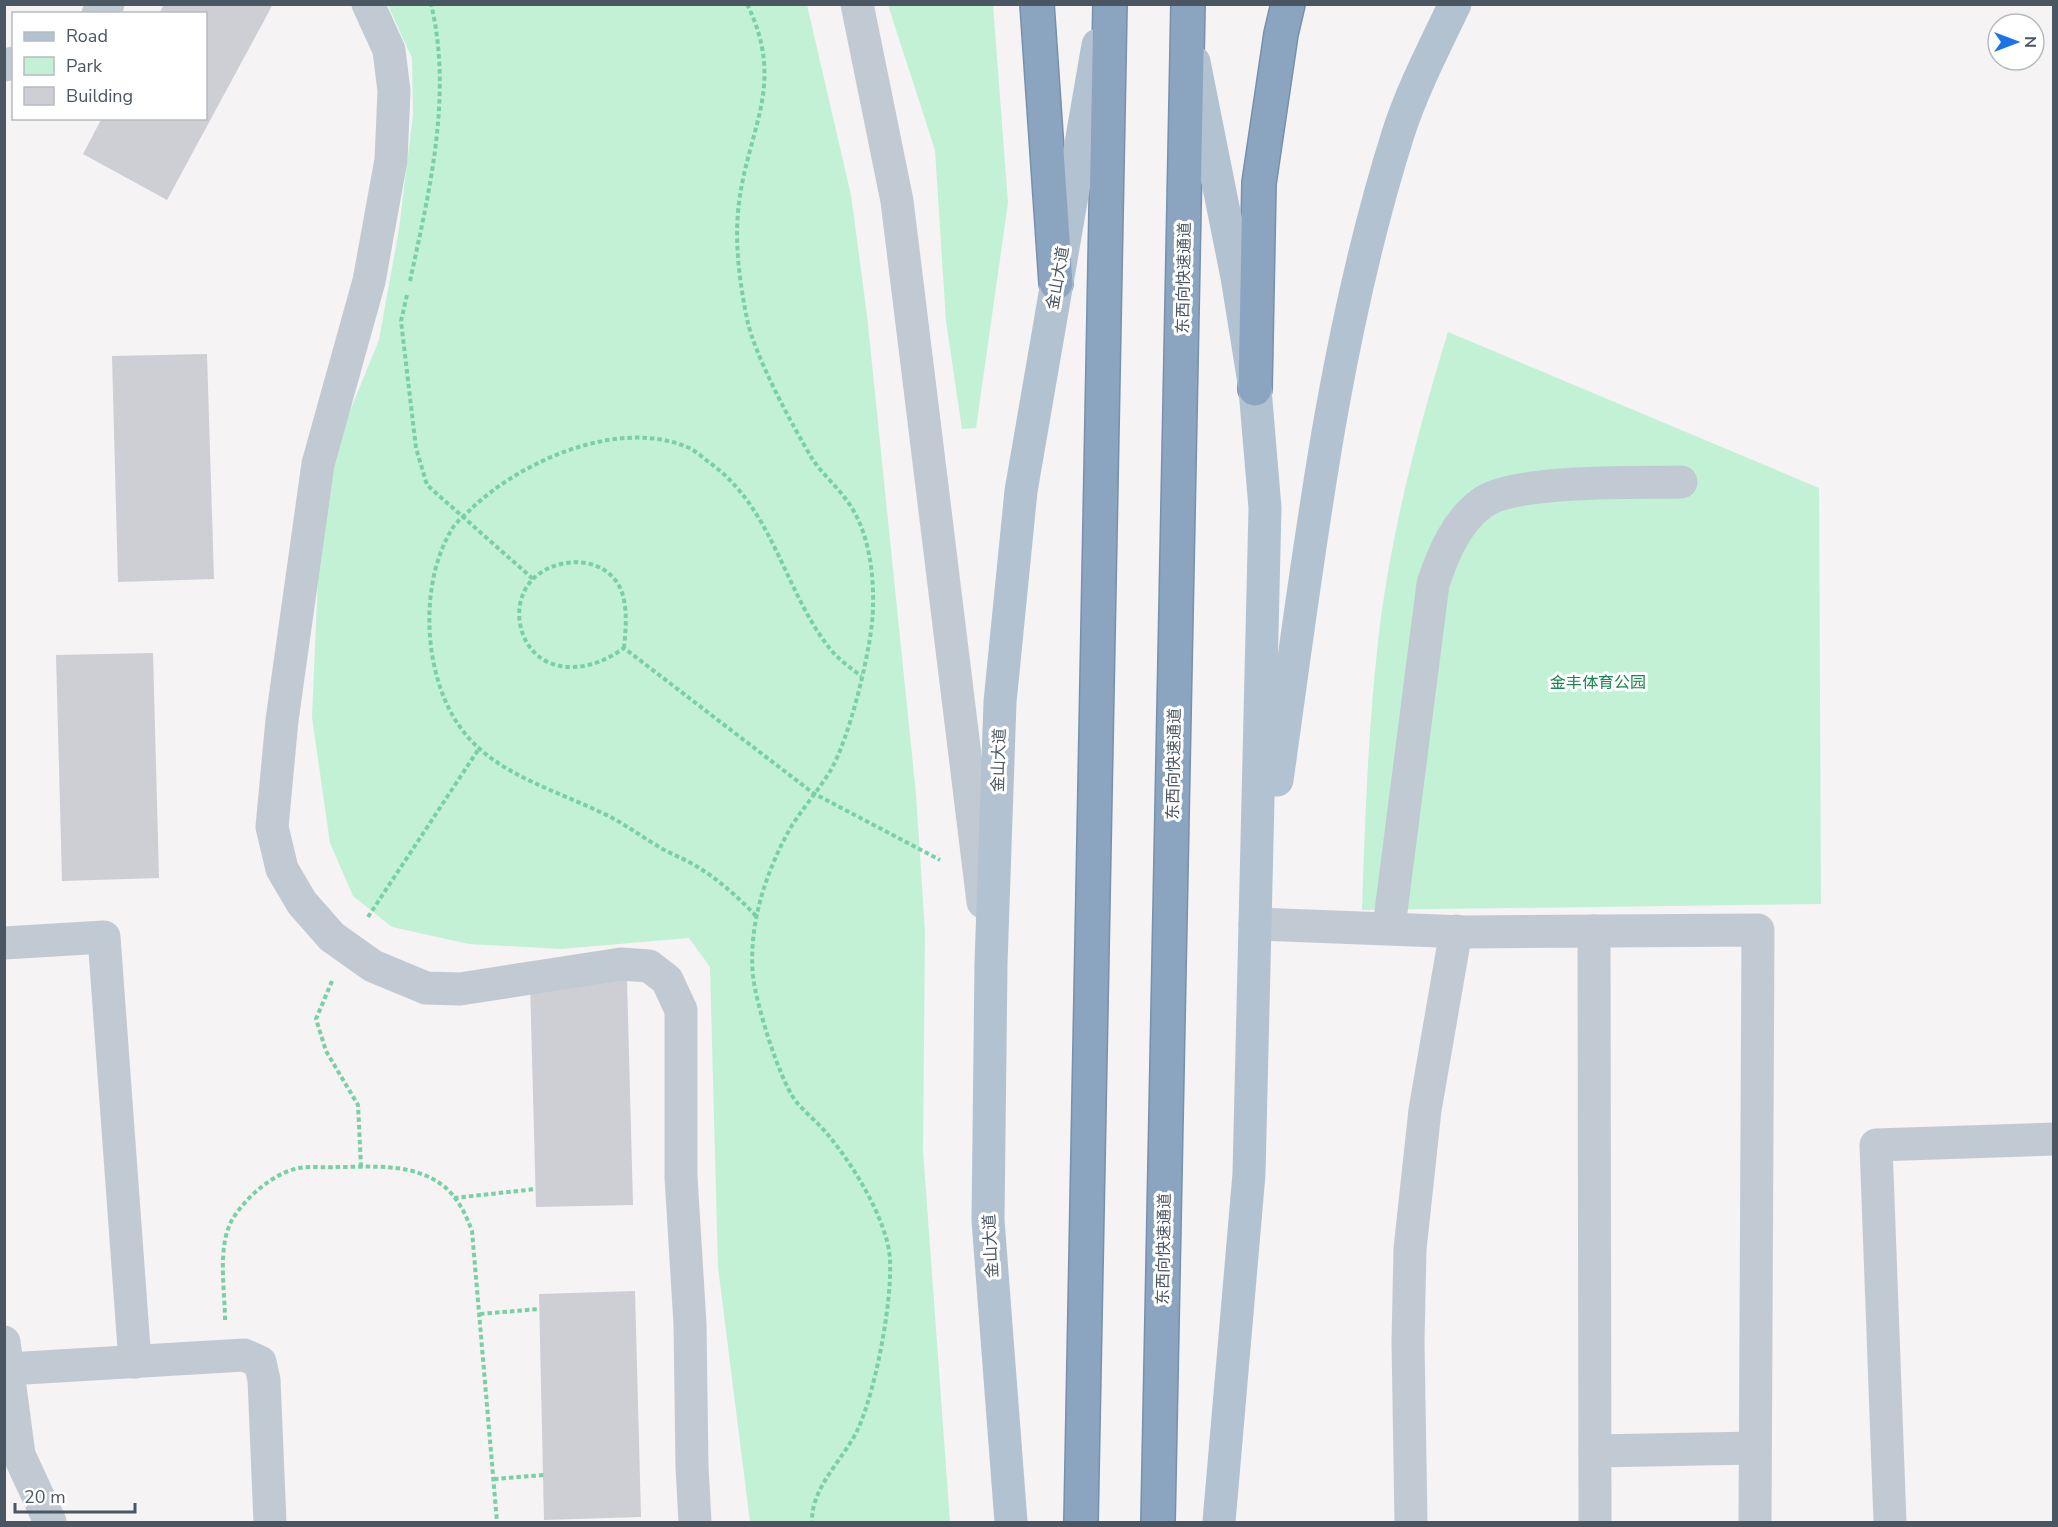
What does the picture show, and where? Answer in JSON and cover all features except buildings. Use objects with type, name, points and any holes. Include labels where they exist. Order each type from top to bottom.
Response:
[{"type":"highway","points":[[1037,4],[1056,283]]},
{"type":"highway","points":[[1081,1522],[1110,4]]},
{"type":"highway","name":"东西向快速通道","points":[[1158,1522],[1190,4]]},
{"type":"highway","points":[[1256,389],[1259,183],[1281,34],[1288,4]]},
{"type":"main road","name":"金山大道","points":[[1011,1522],[988,1220],[991,964],[1002,679],[1021,490],[1095,72],[1103,4]]},
{"type":"main road","points":[[1190,4],[1194,65],[1237,277],[1256,389],[1265,508],[1250,1174],[1219,1522]]},
{"type":"main road","points":[[1256,924],[1330,408],[1358,280],[1399,132],[1455,4]]},
{"type":"street","points":[[368,4],[389,50],[394,91],[391,160],[369,281],[318,464],[282,720],[272,827],[282,869],[302,903],[332,937],[373,966],[426,988],[460,989],[621,964],[649,966],[667,980],[674,991],[681,1011],[681,1177],[690,1324],[695,1522]]},
{"type":"street","points":[[857,4],[897,201],[991,964]]},
{"type":"street","points":[[1389,927],[1433,584],[1441,559],[1453,537],[1484,502],[1508,493],[1547,486],[1681,482]]},
{"type":"street","points":[[1256,924],[1456,931],[1758,930],[1755,1522]]},
{"type":"street","points":[[1411,1522],[1408,1342],[1410,1249],[1425,1110],[1456,931]]},
{"type":"street","points":[[1594,931],[1595,1522]]},
{"type":"street","points":[[4,943],[104,937],[135,1362]]},
{"type":"street","points":[[1890,1522],[1876,1145],[2054,1139]]},
{"type":"street","points":[[50,1522],[19,1455],[6,1355],[135,1362],[226,1356],[254,1358],[260,1362],[263,1371],[270,1522]]},
{"type":"street","points":[[1595,1450],[1755,1448]]},
{"type":"path","points":[[438,4],[431,7],[439,77],[437,122],[425,215],[401,321],[416,448],[427,485],[533,579]]},
{"type":"path","points":[[747,4],[762,43],[766,77],[759,125],[746,165],[738,212],[738,267],[748,324],[768,375],[815,462],[848,501],[867,542],[873,607],[861,676],[848,727],[831,771],[813,793],[789,830],[769,875],[756,916],[753,975],[762,1021],[793,1098],[829,1136],[869,1192],[890,1256],[888,1302],[869,1403],[847,1450],[833,1466],[812,1511],[812,1522]]},
{"type":"path","points":[[756,916],[712,877],[693,864],[657,846],[633,829],[599,811],[500,764],[467,737],[448,707],[433,665],[429,621],[433,569],[453,527],[493,488],[540,462],[570,450],[615,440],[653,438],[688,447],[720,470],[740,490],[764,524],[801,600],[831,651],[861,676]]},
{"type":"path","points":[[584,561],[603,570],[616,581],[623,596],[624,648],[608,659],[567,667],[549,662],[530,649],[520,631],[520,612],[523,595],[533,579],[547,569],[564,563],[584,561]]},
{"type":"path","points":[[624,648],[813,793],[981,881]]},
{"type":"path","points":[[226,1356],[225,1251],[231,1222],[248,1198],[274,1179],[299,1168],[395,1167],[423,1174],[446,1188],[463,1209],[472,1231],[497,1522]]},
{"type":"path","points":[[454,1198],[536,1189]]},
{"type":"path","points":[[480,1314],[539,1310]]},
{"type":"path","points":[[494,1479],[544,1475]]},
{"type":"green space","points":[[388,5],[807,5],[851,195],[867,315],[916,794],[925,932],[923,1150],[950,1522],[750,1522],[718,1267],[710,967],[689,938],[561,949],[469,944],[392,927],[353,896],[330,843],[312,717],[320,530],[330,460],[379,340],[399,229],[413,115],[412,58]]},
{"type":"green space","points":[[888,5],[993,5],[1008,203],[976,428],[962,429],[946,321],[935,150]]},
{"type":"green space","name":"金丰体育公园","points":[[1448,332],[1819,488],[1821,904],[1362,910],[1369,742],[1383,602],[1406,485]]}]
